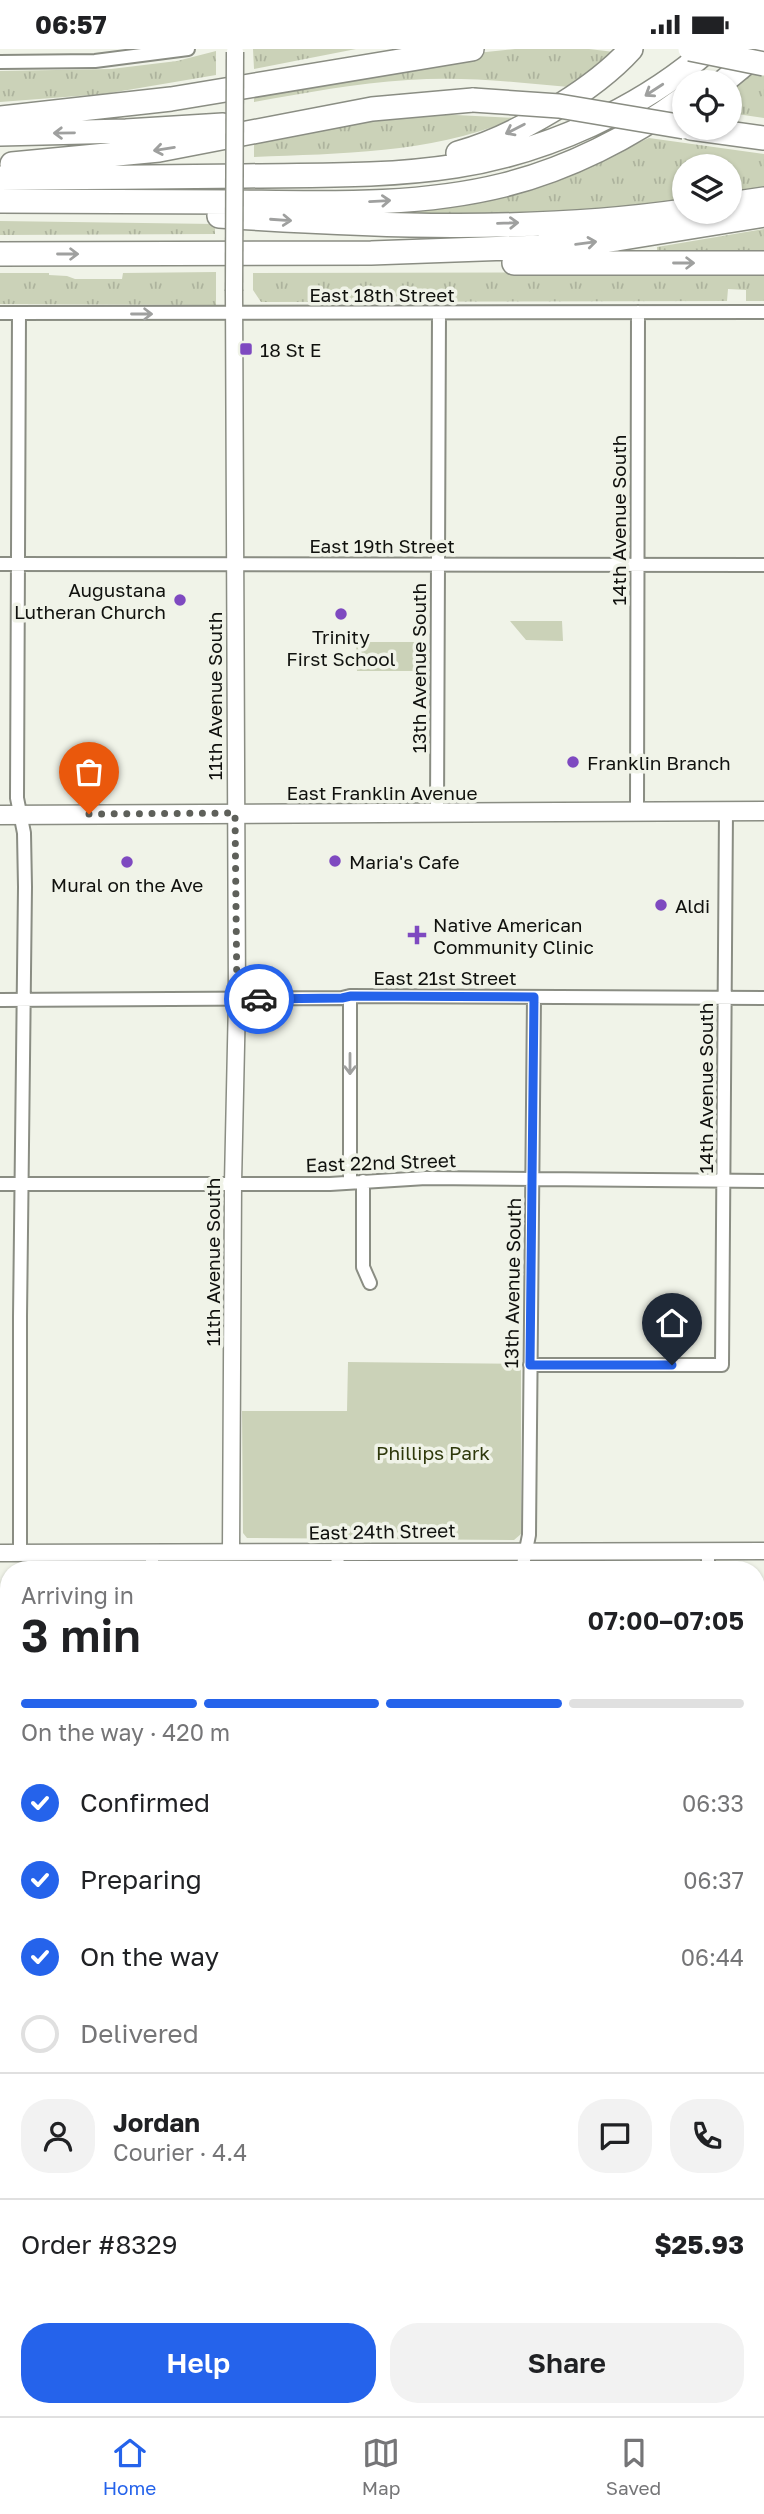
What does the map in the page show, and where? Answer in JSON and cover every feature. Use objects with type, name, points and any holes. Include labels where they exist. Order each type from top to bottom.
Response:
[{"type":"highway","points":[[171,99],[403,49]]},
{"type":"highway","points":[[0,118],[171,99],[472,49]]},
{"type":"highway","points":[[267,176],[398,165],[465,151],[515,130],[558,105],[604,75],[631,49]]},
{"type":"highway","points":[[690,49],[764,64]]},
{"type":"highway","points":[[0,178],[335,176],[460,166],[549,141],[620,112],[676,75],[709,49]]},
{"type":"highway","points":[[718,70],[743,49]]},
{"type":"highway","points":[[738,70],[764,49]]},
{"type":"highway","points":[[0,134],[196,127],[379,102],[433,98],[559,106],[672,125]]},
{"type":"highway","points":[[0,164],[95,158],[159,150],[372,109],[473,100]]},
{"type":"highway","points":[[0,201],[340,203],[439,197],[525,180],[581,157],[637,129],[672,106]]},
{"type":"highway","points":[[581,157],[609,148],[672,113]]},
{"type":"highway","points":[[742,202],[764,199]]},
{"type":"highway","points":[[141,201],[198,215],[401,225],[575,221],[672,212]]},
{"type":"highway","points":[[0,254],[371,253],[566,246],[670,232],[764,215]]},
{"type":"highway","points":[[371,253],[443,263],[764,263]]},
{"type":"main road","name":"East Franklin Avenue","points":[[0,815],[764,811]]},
{"type":"street","points":[[0,62],[18,55],[95,61],[188,49]]},
{"type":"street","name":"11th Avenue South","points":[[231,1552],[237,1000],[235,51]]},
{"type":"street","name":"14th Avenue South","points":[[637,811],[638,312]]},
{"type":"street","name":"East 18th Street","points":[[0,313],[764,312]]},
{"type":"street","points":[[19,313],[16,788],[22,815],[25,887],[20,1553]]},
{"type":"street","name":"13th Avenue South","points":[[437,812],[439,313]]},
{"type":"street","name":"East 19th Street","points":[[0,564],[764,565]]},
{"type":"street","name":"14th Avenue South","points":[[530,1365],[722,1365],[726,811]]},
{"type":"street","points":[[351,996],[356,1181],[363,1267],[370,1283]]},
{"type":"street","name":"East 21st Street","points":[[0,1000],[237,1000],[351,996],[764,998]]},
{"type":"street","name":"13th Avenue South","points":[[524,1561],[529,1535],[534,997]]},
{"type":"street","name":"East 22nd Street","points":[[0,1184],[330,1184],[426,1178],[764,1181]]},
{"type":"street","name":"East 24th Street","points":[[160,1561],[231,1552],[337,1561],[526,1551],[764,1551]]},
{"type":"street","points":[[708,1551],[708,1561]]},
{"type":"street","name":"East 24th Street","points":[[0,1553],[137,1561]]},
{"type":"green space","points":[[253,49],[356,49],[254,69]]},
{"type":"green space","points":[[515,49],[589,49],[614,52],[569,87],[489,80],[428,79],[350,86],[254,102],[254,90],[467,54]]},
{"type":"green space","points":[[216,51],[216,75],[104,94],[0,102],[0,71],[111,69],[177,61]]},
{"type":"green space","points":[[750,71],[764,73],[764,118],[742,115],[742,77]]},
{"type":"green space","points":[[436,114],[516,118],[452,139],[419,145],[354,152],[254,157],[254,138]]},
{"type":"green space","points":[[649,138],[764,154],[764,189],[742,194],[742,154],[672,154],[672,206],[624,212],[337,218],[573,172]]},
{"type":"green space","points":[[0,221],[215,224],[215,234],[0,235]]},
{"type":"green space","points":[[764,229],[764,251],[657,251],[657,247]]},
{"type":"green space","points":[[216,272],[216,305],[0,304],[0,273],[49,273],[75,279],[122,279],[123,273]]},
{"type":"green space","points":[[764,272],[764,301],[746,301],[746,290],[728,289],[727,301],[261,302],[253,290],[253,273]]},
{"type":"green space","points":[[510,621],[562,621],[563,641],[526,640]]},
{"type":"green space","points":[[356,642],[416,642],[416,671],[357,671]]},
{"type":"green space","name":"Phillips Park","points":[[348,1362],[521,1364],[521,1534],[514,1540],[247,1538],[243,1533],[242,1411],[347,1411]]},
{"type":"way so far","points":[[89,814],[235,813],[237,1000],[259,999]]},
{"type":"place","name":"18 St E","points":[[246,349]]},
{"type":"place","name":"Augustana Lutheran Church","points":[[180,600]]},
{"type":"place","name":"Trinity First School","points":[[341,614]]},
{"type":"place","name":"Franklin Branch","points":[[573,762]]},
{"type":"place","name":"Maria's Cafe","points":[[335,861]]},
{"type":"place","name":"Mural on the Ave","points":[[127,862]]},
{"type":"place","name":"Aldi","points":[[661,905]]},
{"type":"place","name":"Native American Community Clinic","points":[[417,935]]},
{"type":"route","points":[[259,999],[351,996],[534,997],[530,1365],[672,1365]]}]
